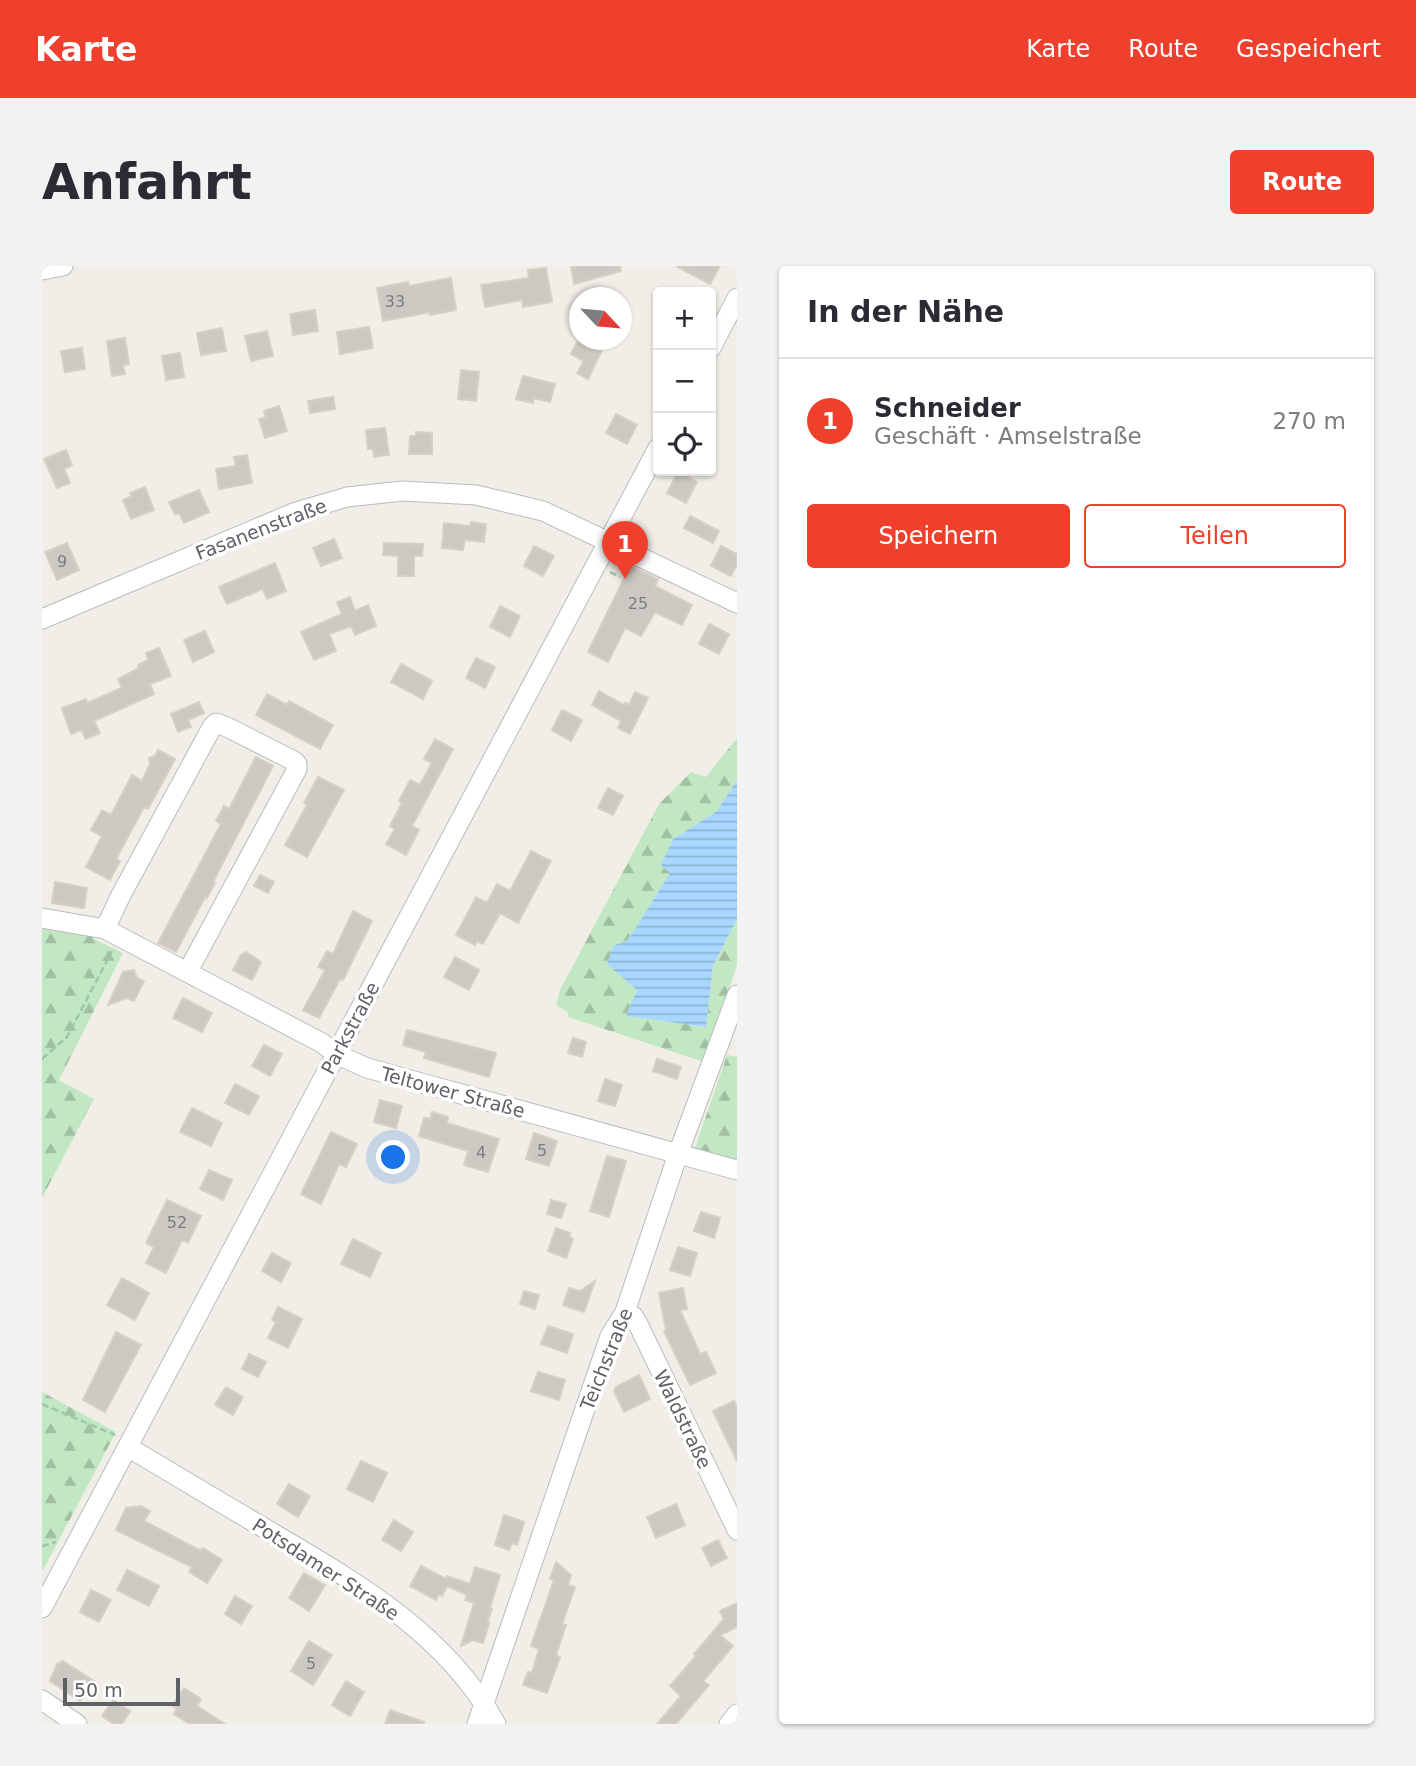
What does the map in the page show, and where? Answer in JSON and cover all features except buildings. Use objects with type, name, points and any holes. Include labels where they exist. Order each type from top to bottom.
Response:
[{"type":"street","points":[[42,270],[64,266]]},
{"type":"street","points":[[716,338],[737,298]]},
{"type":"street","name":"Parkstraße","points":[[42,1608],[123,1441],[336,1054],[653,457]]},
{"type":"street","name":"Fasanenstraße","points":[[42,619],[317,504],[364,495],[424,491],[476,495],[543,511],[737,603]]},
{"type":"street","points":[[105,929],[212,727],[216,723],[221,724],[270,748],[294,761],[297,769],[188,971]]},
{"type":"street","name":"Teltower Straße","points":[[42,918],[105,929],[322,1043],[336,1054],[367,1068],[737,1170]]},
{"type":"street","name":"Teichstraße","points":[[477,1724],[610,1336],[625,1312],[678,1154],[737,995]]},
{"type":"street","name":"Waldstraße","points":[[625,1312],[633,1316],[639,1325],[737,1530]]},
{"type":"street","name":"Potsdamer Straße","points":[[123,1441],[387,1603],[436,1647],[484,1702],[496,1724]]},
{"type":"street","points":[[42,1700],[77,1724]]},
{"type":"street","points":[[729,1724],[737,1714]]},
{"type":"path","points":[[42,1059],[67,1037],[114,948]]},
{"type":"path","points":[[42,1404],[123,1441]]},
{"type":"path","points":[[42,1546],[62,1540]]},
{"type":"green space","points":[[737,738],[737,780],[717,811],[673,839],[670,873],[628,940],[637,990],[627,1016],[706,1027],[713,966],[737,919],[737,965],[704,1062],[568,1017],[568,1012],[556,1005],[560,990],[659,804],[691,772],[706,777]]},
{"type":"green space","points":[[42,911],[102,921],[94,939],[123,953],[59,1080],[94,1099],[42,1198]]},
{"type":"green space","points":[[727,1055],[737,1057],[737,1159],[695,1148]]},
{"type":"green space","points":[[42,1392],[116,1432],[42,1572]]},
{"type":"water","points":[[737,780],[737,919],[713,966],[706,1027],[626,1016],[637,990],[607,964],[613,946],[628,940],[670,873],[661,865],[673,839],[717,811]]},
{"type":"place","name":"Schneider","points":[[625,579]]}]
